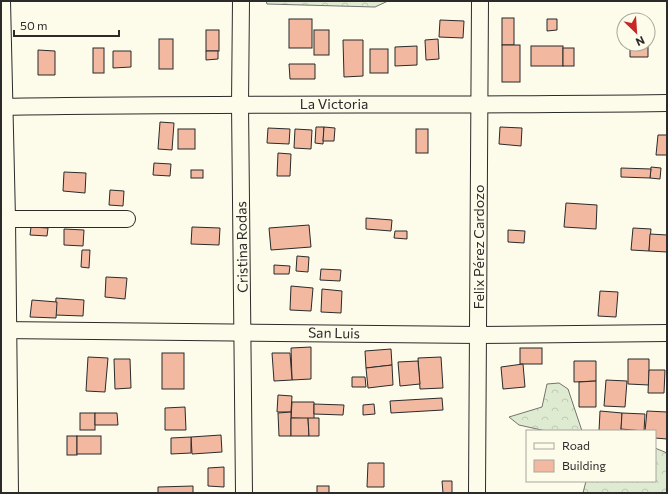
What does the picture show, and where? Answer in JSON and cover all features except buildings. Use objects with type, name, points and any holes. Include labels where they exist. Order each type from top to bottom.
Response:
[{"type":"street","points":[[2,1],[3,107],[7,219],[4,330],[10,493]]},
{"type":"street","name":"Cristina Rodas","points":[[241,1],[240,104],[244,493]]},
{"type":"street","name":"Felix Pérez Cardozo","points":[[477,493],[480,1]]},
{"type":"street","name":"La Victoria","points":[[3,107],[240,104],[479,105],[667,103]]},
{"type":"street","points":[[7,219],[127,219]]},
{"type":"street","name":"San Luis","points":[[4,330],[478,335],[667,333]]},
{"type":"green space","points":[[266,1],[388,1],[375,7],[267,4]]},
{"type":"green space","points":[[559,383],[568,389],[582,430],[542,430],[519,425],[509,417],[542,407],[547,384]]},
{"type":"green space","points":[[656,448],[667,453],[667,493],[583,493],[586,482],[656,482]]}]
